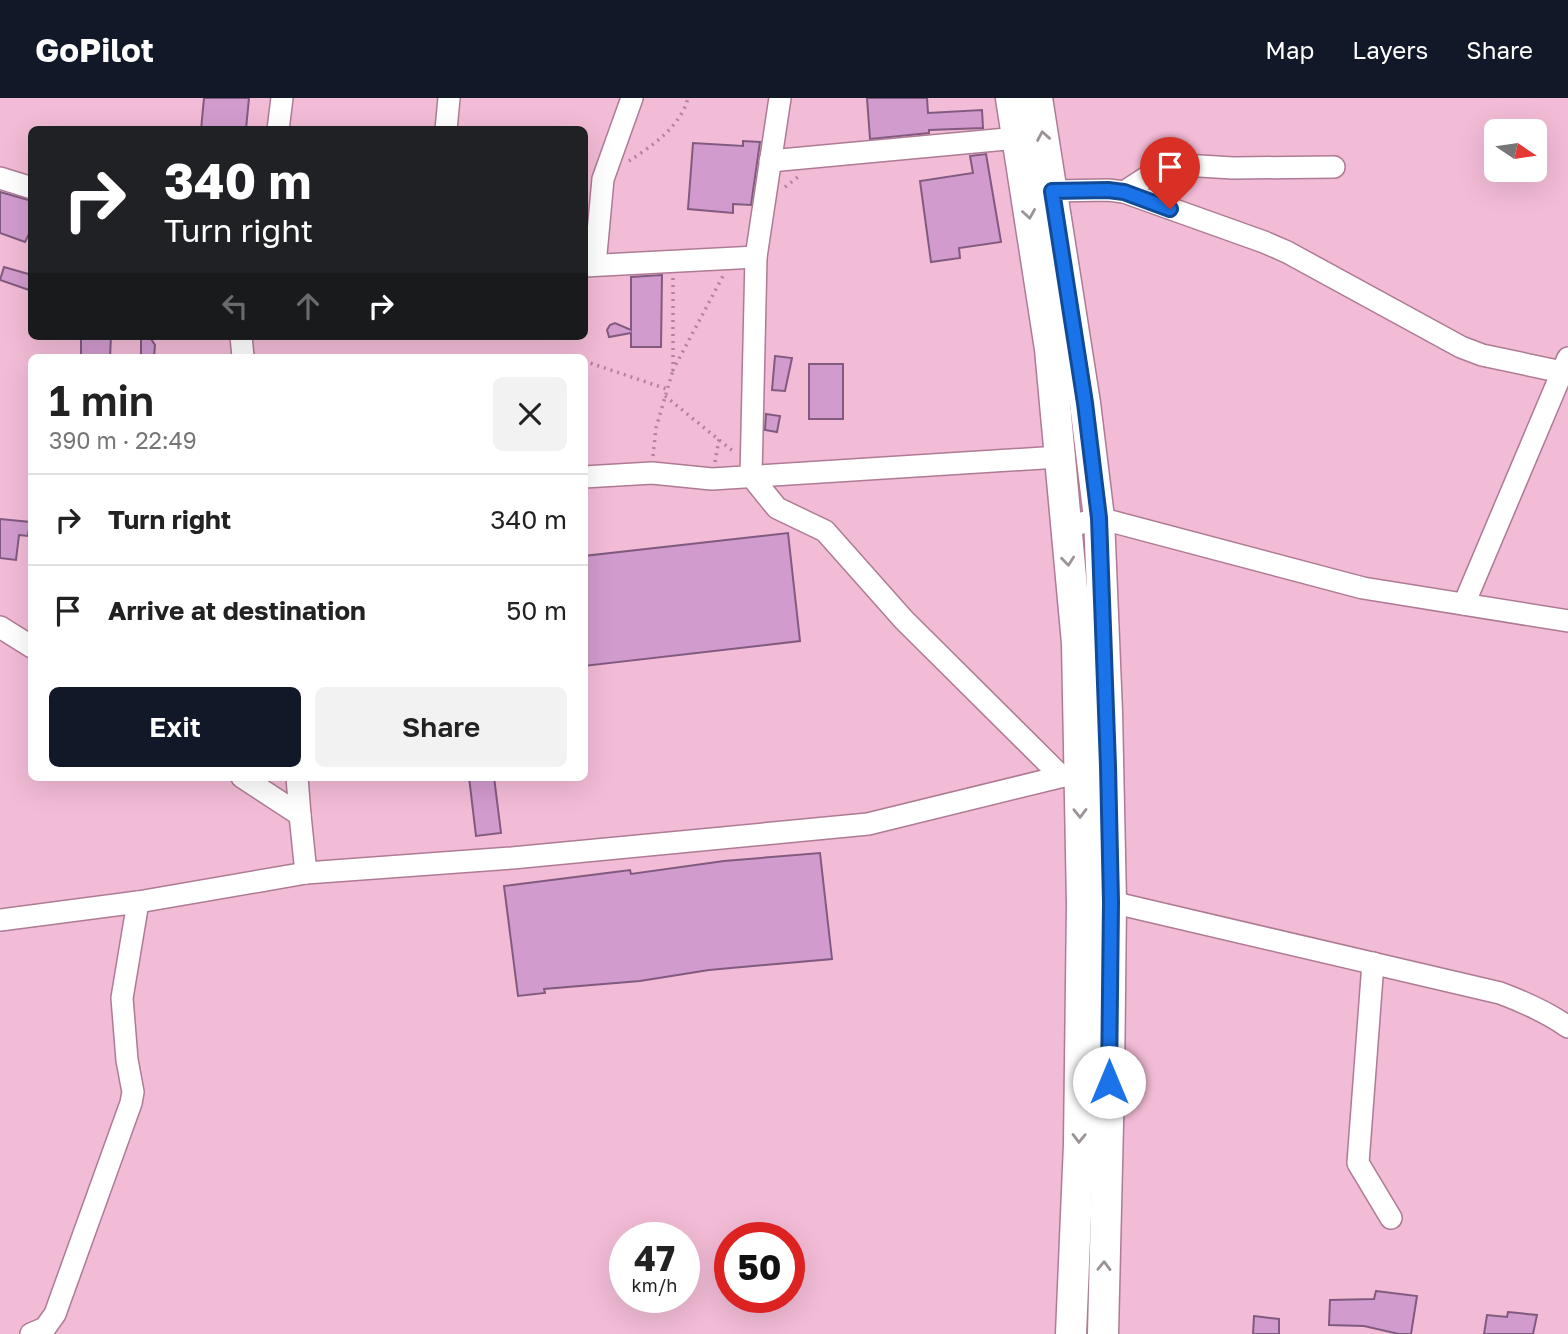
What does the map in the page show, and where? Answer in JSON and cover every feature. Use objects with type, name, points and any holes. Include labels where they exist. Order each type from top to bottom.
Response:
[{"type":"main road","points":[[1011,98],[1050,349],[1077,643],[1070,774],[1082,904],[1079,1144],[1071,1334]]},
{"type":"main road","points":[[1037,98],[1085,403],[1099,518],[1111,902],[1103,1334]]},
{"type":"street","points":[[278,126],[282,98]]},
{"type":"street","points":[[446,126],[449,98]]},
{"type":"street","points":[[632,98],[605,171],[590,266],[756,257]]},
{"type":"street","points":[[780,98],[756,257],[751,470],[777,508],[825,531],[904,620],[1070,774]]},
{"type":"street","points":[[770,161],[1018,138]]},
{"type":"street","points":[[1124,192],[1167,164],[1233,168],[1334,167]]},
{"type":"street","points":[[0,178],[28,187]]},
{"type":"street","points":[[1052,191],[1124,192],[1287,253],[1461,347],[1482,355],[1566,364],[1464,604]]},
{"type":"street","points":[[588,477],[652,474],[712,479],[751,470],[1059,457]]},
{"type":"street","points":[[1065,528],[1099,518],[1363,588],[1568,621]]},
{"type":"street","points":[[0,627],[28,644]]},
{"type":"street","points":[[0,920],[138,902],[306,873],[512,858],[868,824],[1070,774]]},
{"type":"street","points":[[248,781],[300,815]]},
{"type":"street","points":[[297,781],[306,873]]},
{"type":"street","points":[[32,1334],[45,1328],[55,1314],[131,1103],[133,1092],[127,1060],[122,998],[138,902]]},
{"type":"street","points":[[1111,902],[1500,993],[1525,1002],[1568,1027]]},
{"type":"street","points":[[1373,963],[1358,1163],[1391,1218]]},
{"type":"path","points":[[605,171],[627,163],[663,136],[687,105],[688,98]]},
{"type":"path","points":[[783,189],[824,156]]},
{"type":"path","points":[[652,474],[656,428],[673,370],[732,258]]},
{"type":"path","points":[[673,262],[673,370]]},
{"type":"path","points":[[588,362],[667,389]]},
{"type":"path","points":[[665,396],[751,470]]},
{"type":"building","points":[[204,98],[249,98],[246,126],[201,126]]},
{"type":"building","points":[[867,98],[927,98],[928,113],[982,110],[983,128],[929,130],[929,133],[870,139]]},
{"type":"building","points":[[743,141],[760,142],[751,205],[733,204],[733,213],[688,209],[693,143],[743,146]]},
{"type":"building","points":[[986,154],[1001,242],[959,248],[960,258],[931,262],[920,181],[973,173],[970,156]]},
{"type":"building","points":[[0,192],[28,200],[28,236],[25,242],[0,233]]},
{"type":"building","points":[[4,267],[28,274],[28,290],[0,280]]},
{"type":"building","points":[[662,275],[661,347],[631,347],[631,333],[609,337],[607,330],[615,323],[631,330],[631,277]]},
{"type":"building","points":[[81,340],[111,340],[110,354],[81,354]]},
{"type":"building","points":[[141,340],[152,340],[155,345],[154,354],[141,354]]},
{"type":"building","points":[[775,356],[792,358],[785,391],[772,390]]},
{"type":"building","points":[[809,364],[843,364],[843,419],[809,419]]},
{"type":"building","points":[[766,414],[780,416],[777,432],[765,430]]},
{"type":"building","points":[[0,519],[28,522],[28,536],[19,535],[16,560],[0,558]]},
{"type":"building","points":[[788,533],[800,641],[588,666],[588,556]]},
{"type":"building","points":[[469,781],[494,781],[501,833],[476,836]]},
{"type":"building","points":[[820,853],[832,959],[544,989],[545,993],[518,996],[504,886],[630,870],[631,874],[724,861]]},
{"type":"building","points":[[1376,1291],[1417,1296],[1411,1334],[1364,1326],[1329,1325],[1330,1300],[1374,1299]]},
{"type":"building","points":[[1508,1312],[1537,1315],[1533,1334],[1484,1334],[1487,1315],[1507,1317]]},
{"type":"building","points":[[1254,1316],[1279,1319],[1279,1334],[1253,1334]]},
{"type":"route","points":[[1109,1082],[1111,902],[1099,518],[1085,403],[1052,191],[1124,192],[1170,209]]}]
